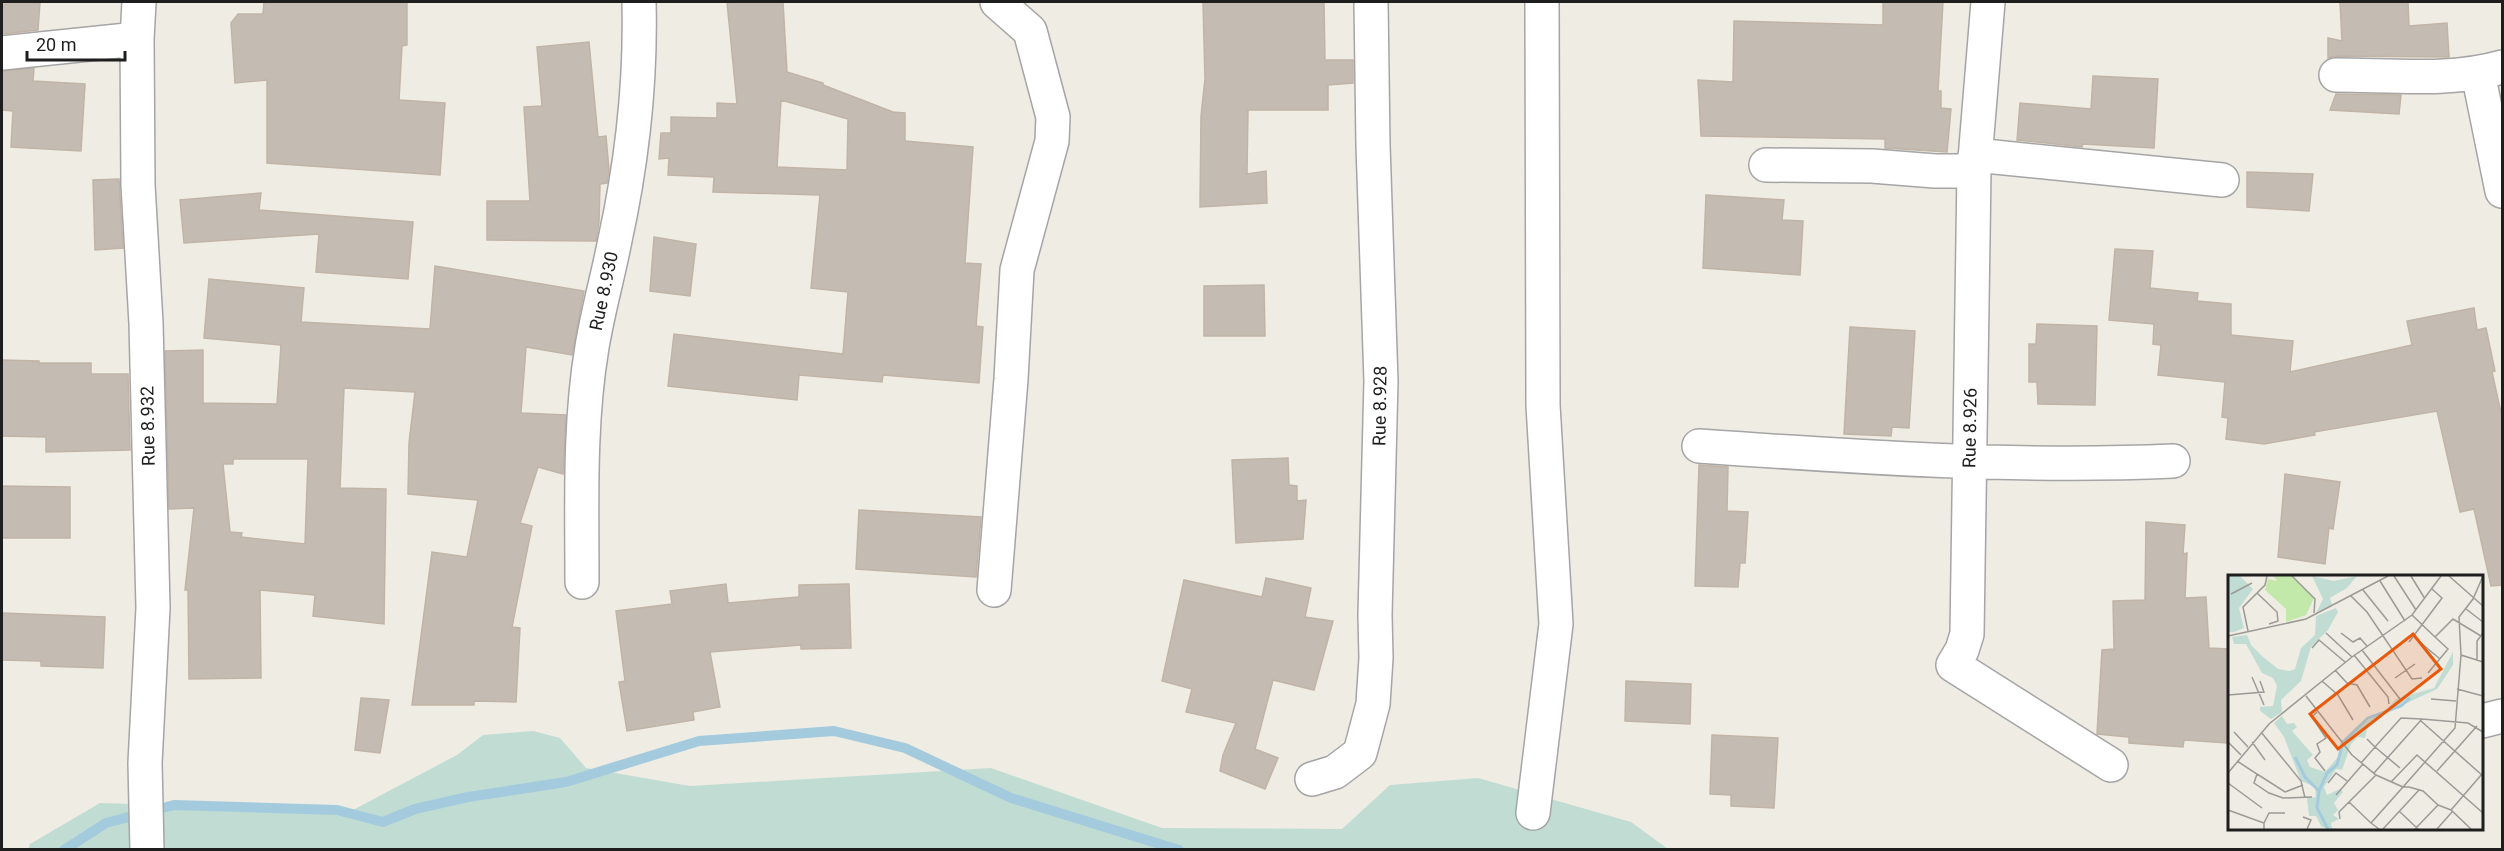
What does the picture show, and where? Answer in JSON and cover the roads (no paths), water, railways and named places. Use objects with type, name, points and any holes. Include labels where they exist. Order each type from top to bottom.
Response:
[{"type":"street","name":"Rue 8.932","points":[[139,2],[138,185],[146,323],[153,608],[145,763],[147,849]]},
{"type":"street","name":"Rue 8.930","points":[[582,582],[582,449],[592,347],[616,238],[634,125],[640,34],[639,2]]},
{"type":"street","points":[[994,590],[1011,379],[1017,270],[1052,141],[1053,117],[1030,31],[997,2]]},
{"type":"street","name":"Rue 8.928","points":[[1312,779],[1335,772],[1360,753],[1374,692],[1381,381],[1371,2]]},
{"type":"street","points":[[1533,813],[1556,624],[1543,405],[1542,2]]},
{"type":"street","name":"Rue 8.926","points":[[1988,2],[1975,163],[1967,634],[1962,650],[1953,665],[2111,765]]},
{"type":"street","points":[[2,53],[137,39]]},
{"type":"street","points":[[2336,75],[2490,70],[2502,191]]},
{"type":"street","points":[[1766,165],[1872,166],[1935,171],[1975,163],[2222,180]]},
{"type":"street","points":[[1699,446],[1969,463],[2084,465],[2173,461]]},
{"type":"street","points":[[2483,721],[2502,717]]},
{"type":"waterway","points":[[64,850],[106,823],[174,805],[337,810],[383,822],[415,809],[468,797],[566,782],[699,741],[834,731],[905,748],[1011,798],[1179,850]]}]
